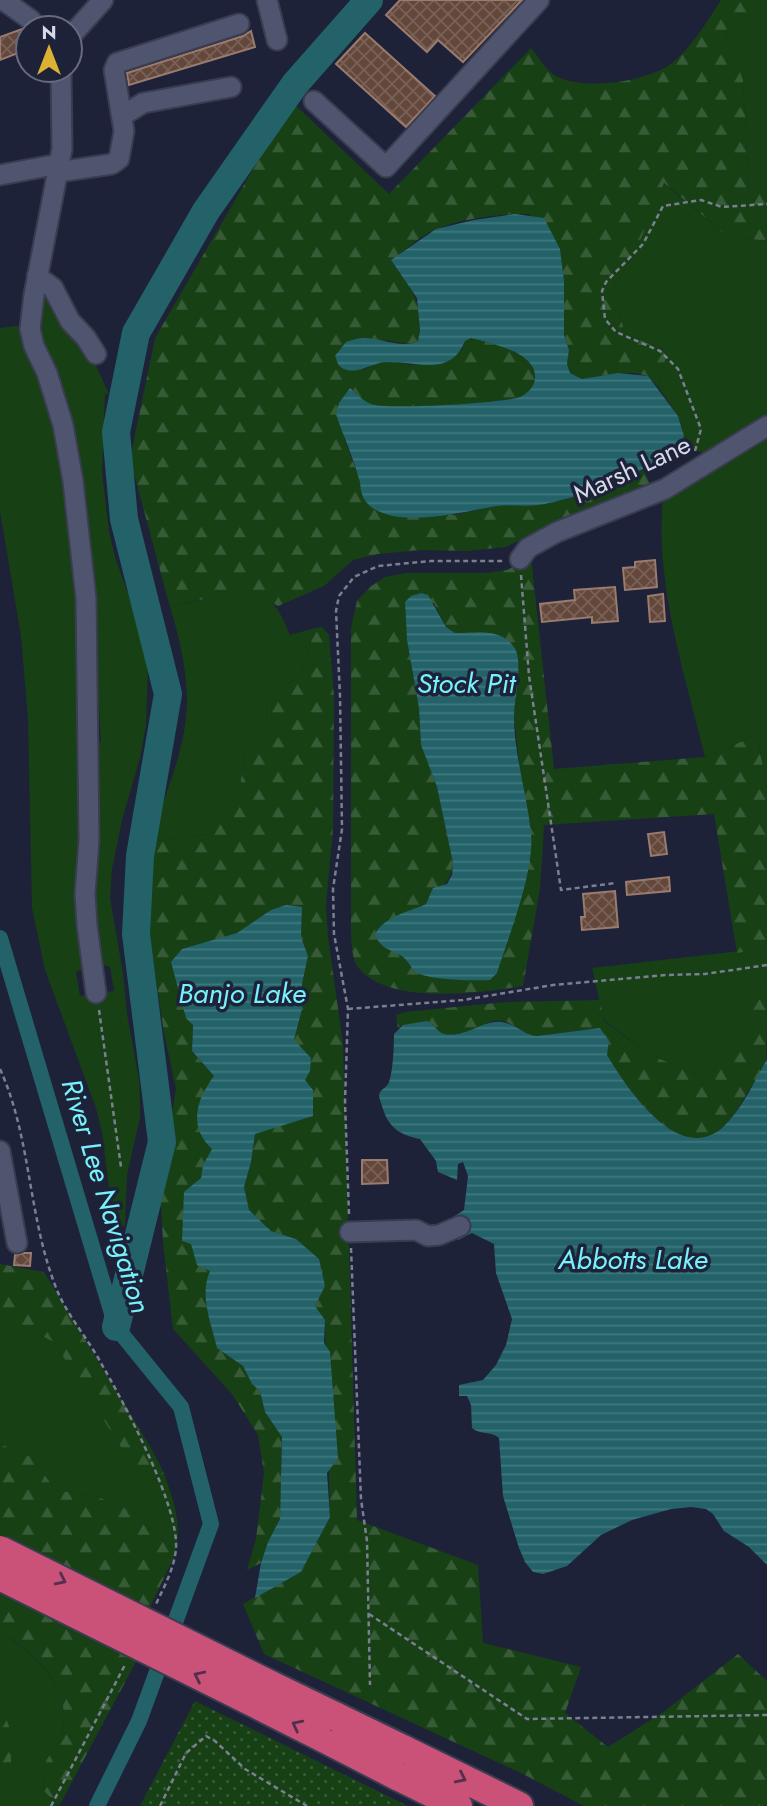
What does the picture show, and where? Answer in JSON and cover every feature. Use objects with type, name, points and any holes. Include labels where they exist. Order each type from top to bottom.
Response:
[{"type":"highway","points":[[0,1550],[265,1695]]},
{"type":"highway","points":[[0,1576],[265,1695],[400,1763],[519,1806]]},
{"type":"highway","points":[[400,1763],[458,1806]]},
{"type":"street","points":[[3,0],[23,14]]},
{"type":"street","points":[[84,21],[103,0]]},
{"type":"street","points":[[267,0],[277,40]]},
{"type":"street","points":[[314,101],[386,167],[539,0]]},
{"type":"street","points":[[0,175],[112,164],[119,159],[124,131],[114,70],[117,64],[239,24]]},
{"type":"street","points":[[61,84],[62,149],[37,276],[30,329],[63,425],[73,481],[86,598],[89,839],[85,894],[96,993]]},
{"type":"street","points":[[122,116],[143,103],[231,87]]},
{"type":"street","points":[[37,276],[53,288],[69,321],[86,338],[96,354]]},
{"type":"street","name":"Marsh Lane","points":[[520,559],[528,548],[557,532],[665,489],[767,426]]},
{"type":"street","points":[[0,1151],[17,1243]]},
{"type":"street","points":[[350,1232],[416,1230],[428,1236],[439,1235],[460,1226]]},
{"type":"path","points":[[689,474],[701,429],[677,369],[660,351],[616,332],[605,319],[602,291],[606,282],[643,244],[663,206],[701,200],[722,207],[767,204]]},
{"type":"path","points":[[370,1685],[367,1541],[361,1499],[345,1102],[348,1009],[334,934],[333,889],[342,829],[336,611],[339,596],[354,578],[378,565],[520,559],[529,676],[561,890],[616,883]]},
{"type":"path","points":[[348,1009],[463,1000],[553,985],[705,974],[767,965]]},
{"type":"path","points":[[96,993],[121,1167]]},
{"type":"path","points":[[0,1069],[9,1087],[18,1117],[46,1258],[55,1287],[101,1362],[148,1454],[161,1486],[174,1530],[176,1549],[168,1580]]},
{"type":"path","points":[[0,1089],[9,1087]]},
{"type":"path","points":[[369,1614],[527,1719],[767,1715]]},
{"type":"path","points":[[51,1806],[95,1723]]},
{"type":"path","points":[[160,1806],[186,1753],[206,1736],[245,1769],[307,1806]]},
{"type":"green space","points":[[721,0],[767,0],[767,12],[725,33],[743,80],[749,190],[767,186],[767,241],[727,236],[664,183],[635,253],[613,288],[625,334],[667,351],[659,388],[648,376],[635,373],[582,379],[570,373],[567,364],[569,350],[564,335],[564,281],[560,249],[529,214],[518,214],[446,225],[418,239],[391,261],[415,298],[420,317],[418,341],[406,343],[386,340],[363,370],[388,361],[412,365],[462,350],[465,341],[471,338],[510,350],[528,361],[535,377],[529,392],[510,399],[398,407],[371,405],[350,388],[344,438],[360,480],[362,495],[454,515],[494,506],[538,505],[568,499],[644,470],[651,487],[537,531],[506,547],[467,551],[421,550],[378,554],[353,560],[324,586],[278,606],[252,596],[238,595],[170,607],[130,459],[155,338],[292,102],[389,194],[531,48],[549,71],[568,81],[598,84],[631,80],[660,70],[678,58]]},
{"type":"green space","points":[[767,12],[767,186],[749,191],[743,81],[725,33]]},
{"type":"green space","points":[[663,183],[727,236],[767,241],[767,416],[712,452],[700,452],[681,443],[683,436],[680,421],[659,388],[667,351],[625,334],[613,288],[635,253]]},
{"type":"green space","points":[[51,296],[89,351],[109,394],[105,394],[102,472],[109,531],[115,557],[145,642],[148,666],[146,725],[140,758],[122,820],[112,869],[110,898],[139,1079],[140,1102],[140,1117],[127,1175],[125,1226],[118,1227],[112,1212],[102,1133],[96,1108],[45,970],[32,908],[28,720],[21,636],[0,511],[0,328],[17,326],[23,330],[47,384],[79,566],[85,968],[76,972],[80,996],[114,991],[110,967],[98,963],[89,880],[97,872],[98,802],[93,750],[101,742],[99,708],[93,701],[92,661],[98,653],[96,617],[67,403],[39,334],[41,299]]},
{"type":"green space","points":[[767,439],[767,789],[757,735],[705,757],[667,596],[661,531],[663,500]]},
{"type":"green space","points":[[531,557],[554,769],[705,757],[757,735],[767,789],[767,948],[737,953],[714,814],[544,825],[540,888],[523,986],[460,993],[411,992],[371,979],[357,966],[351,935],[351,628],[357,601],[370,587],[385,577],[407,573],[487,573],[507,570]],"holes":[[[405,602],[434,603],[446,627],[455,633],[470,633],[518,659],[514,717],[519,762],[411,967],[403,956],[410,912],[426,904],[428,898],[445,884],[453,863],[437,787],[421,745],[419,708],[407,640]]]},
{"type":"green space","points":[[232,593],[270,602],[280,613],[290,635],[315,628],[300,676],[267,698],[266,729],[246,746],[240,786],[210,834],[149,842],[174,771],[186,715],[184,663],[170,607]]},
{"type":"green space","points":[[322,627],[329,635],[334,696],[333,830],[326,904],[343,1044],[357,1520],[478,1565],[483,1643],[581,1667],[565,1713],[608,1747],[662,1713],[738,1654],[767,1681],[767,1806],[584,1806],[521,1773],[264,1654],[243,1604],[301,1572],[330,1517],[325,1320],[315,1306],[325,1286],[296,1239],[271,1231],[249,1210],[244,1187],[255,1134],[305,1080],[294,1040],[302,1009],[302,984],[308,956],[301,937],[302,908],[291,906],[274,909],[237,933],[182,949],[193,1025],[192,1051],[214,1076],[212,1149],[203,1165],[191,1244],[210,1270],[217,1348],[243,1366],[252,1384],[260,1391],[265,1412],[282,1437],[280,1519],[261,1563],[247,1570],[256,1539],[264,1473],[258,1435],[232,1394],[173,1329],[160,1188],[176,1089],[164,1033],[143,880],[149,842],[210,834],[240,786],[246,746],[266,729],[267,698],[300,676],[315,628]]},
{"type":"green space","points":[[767,948],[767,980],[763,981],[751,1012],[750,1027],[706,1078],[648,1054],[604,1020],[592,968]]},
{"type":"green space","points":[[767,980],[764,1065],[725,1125],[709,1136],[694,1138],[679,1134],[664,1125],[636,1097],[606,1055],[609,1041],[600,1028],[537,1036],[499,1020],[469,1032],[447,1034],[439,1032],[432,1024],[403,1025],[398,1028],[396,1015],[506,1002],[600,1000],[604,1021],[648,1054],[706,1078],[750,1027],[751,993],[754,987]]},
{"type":"green space","points":[[0,1264],[44,1272],[164,1473],[151,1481],[140,1477],[54,1342],[31,1331],[0,1331]]},
{"type":"green space","points":[[0,1331],[31,1331],[54,1342],[93,1402],[151,1481],[164,1473],[176,1512],[176,1553],[132,1511],[98,1497],[55,1490],[33,1458],[0,1444]]},
{"type":"green space","points":[[0,1444],[33,1458],[55,1490],[98,1497],[132,1511],[176,1553],[148,1611],[0,1537]]},
{"type":"green space","points":[[0,1587],[139,1656],[59,1806],[44,1791],[44,1770],[62,1736],[62,1702],[57,1687],[39,1662],[0,1631]]},
{"type":"green space","points":[[0,1631],[39,1662],[57,1687],[62,1702],[62,1736],[44,1770],[44,1791],[58,1806],[0,1806],[0,1779],[11,1770],[11,1732],[0,1701]]},
{"type":"green space","points":[[0,1701],[11,1732],[11,1770],[0,1779]]},
{"type":"green space","points":[[195,1701],[408,1806],[140,1806]]},
{"type":"water","points":[[515,214],[544,218],[560,249],[564,281],[564,335],[569,350],[567,364],[570,373],[582,379],[618,373],[648,376],[678,416],[684,436],[675,448],[641,470],[573,497],[532,506],[497,506],[430,517],[398,517],[383,513],[371,507],[363,498],[357,471],[336,414],[339,403],[350,388],[368,403],[380,406],[492,401],[526,394],[534,384],[533,368],[528,361],[510,350],[471,338],[465,341],[451,360],[441,364],[387,362],[350,370],[340,367],[335,356],[346,342],[357,339],[371,338],[405,344],[418,341],[420,330],[417,298],[391,260],[436,229]]},
{"type":"water","name":"Stock Pit","points":[[421,593],[428,595],[446,627],[455,633],[479,632],[502,636],[517,653],[515,731],[531,848],[525,884],[514,922],[497,973],[490,980],[444,979],[419,974],[403,957],[382,945],[375,935],[390,919],[426,904],[433,888],[447,884],[452,875],[453,863],[437,787],[421,745],[419,708],[407,640],[405,602],[411,596]]},
{"type":"water","name":"Banjo Lake","points":[[286,905],[302,907],[301,937],[308,956],[302,984],[302,1009],[294,1040],[311,1058],[310,1071],[305,1080],[313,1090],[313,1116],[255,1134],[244,1187],[249,1210],[271,1231],[296,1239],[319,1259],[325,1286],[315,1306],[325,1320],[324,1343],[330,1352],[338,1458],[327,1473],[330,1517],[301,1572],[255,1598],[261,1563],[280,1519],[282,1437],[265,1412],[260,1391],[252,1384],[243,1366],[217,1348],[206,1299],[210,1271],[197,1265],[191,1244],[182,1241],[184,1192],[201,1178],[203,1165],[212,1149],[200,1132],[197,1113],[203,1094],[214,1076],[192,1051],[193,1025],[186,1018],[171,962],[182,949],[237,933],[271,910]]},
{"type":"water","name":"Abbotts Lake","points":[[427,1021],[442,1033],[452,1035],[495,1022],[507,1023],[537,1036],[600,1028],[609,1041],[607,1055],[640,1102],[672,1130],[689,1137],[706,1137],[730,1120],[767,1059],[767,1565],[749,1547],[724,1531],[713,1514],[706,1509],[691,1507],[671,1509],[632,1520],[601,1535],[567,1566],[543,1574],[533,1572],[525,1562],[503,1496],[499,1438],[472,1428],[471,1405],[467,1396],[459,1396],[459,1385],[483,1380],[496,1365],[506,1345],[512,1319],[496,1273],[494,1244],[472,1233],[458,1240],[450,1219],[464,1210],[468,1176],[463,1162],[458,1164],[457,1180],[438,1172],[436,1161],[420,1139],[406,1135],[391,1125],[379,1098],[390,1077],[394,1034],[403,1025]]},
{"type":"building","points":[[400,0],[522,0],[463,62],[438,40],[427,52],[386,15]]},
{"type":"building","points":[[251,31],[255,47],[129,85],[127,73],[243,36]]},
{"type":"building","points":[[14,32],[14,54],[0,60],[0,37]]},
{"type":"building","points":[[365,33],[435,96],[406,127],[336,64]]},
{"type":"building","points":[[655,560],[657,587],[625,590],[623,568],[635,567],[635,562]]},
{"type":"building","points":[[615,587],[618,621],[592,623],[592,617],[542,622],[540,604],[575,600],[574,590]]},
{"type":"building","points":[[663,594],[665,621],[650,622],[648,596]]},
{"type":"building","points":[[664,832],[667,854],[651,856],[648,834]]},
{"type":"building","points":[[669,877],[670,891],[627,895],[626,882]]},
{"type":"building","points":[[615,891],[618,927],[582,930],[581,917],[585,917],[583,894]]},
{"type":"building","points":[[362,1160],[387,1160],[388,1183],[362,1184]]},
{"type":"building","points":[[31,1253],[30,1266],[14,1265],[15,1255]]},
{"type":"waterway","points":[[116,1327],[162,1142],[136,934],[140,856],[168,694],[124,519],[116,432],[136,333],[206,211],[295,84],[369,0]]},
{"type":"waterway","name":"River Lee Navigation","points":[[0,938],[116,1327],[181,1407],[211,1524],[139,1721],[97,1806]]}]
